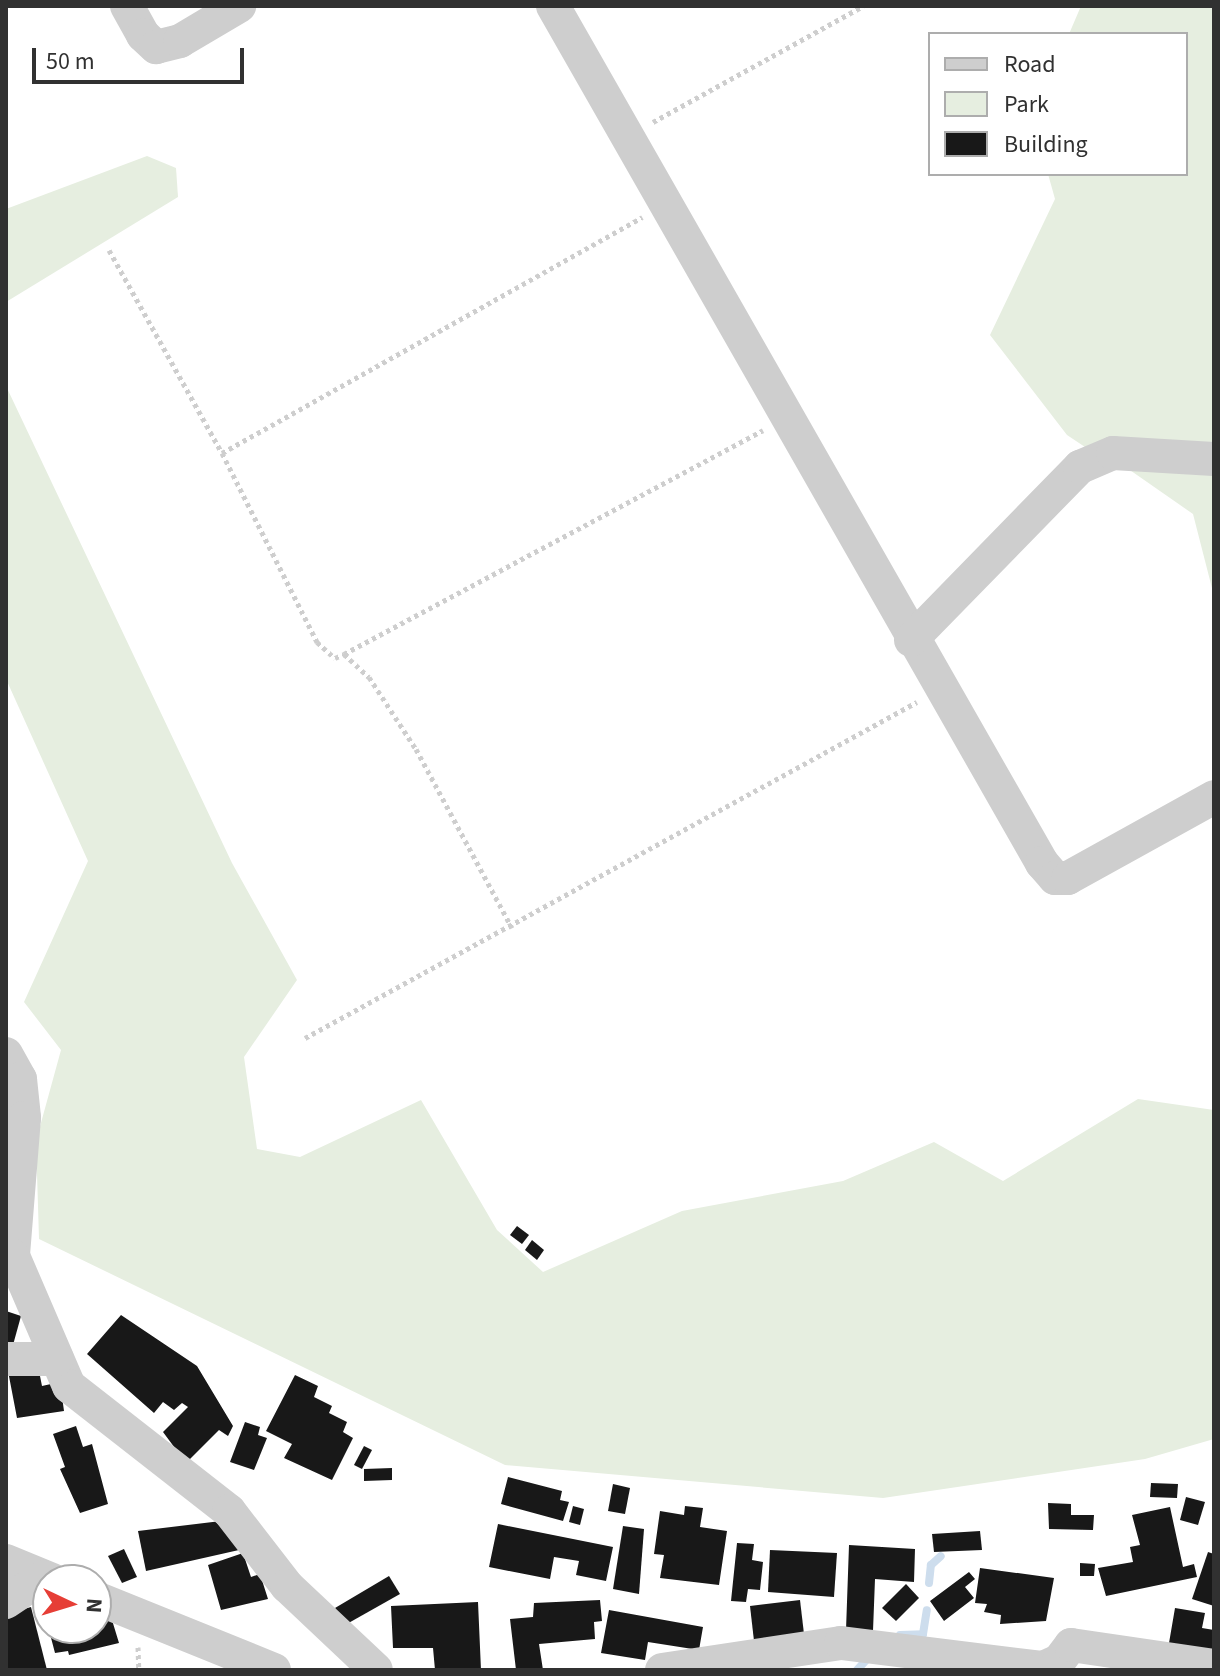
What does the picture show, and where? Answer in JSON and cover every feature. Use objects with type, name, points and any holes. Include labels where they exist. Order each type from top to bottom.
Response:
[{"type":"street","points":[[127,6],[143,35],[156,47],[180,41],[239,6]]},
{"type":"street","points":[[553,6],[939,690],[1055,878],[1091,869],[1214,797]]},
{"type":"street","points":[[911,640],[1080,467],[1113,453],[1214,459]]},
{"type":"street","points":[[6,1054],[20,1079],[24,1118],[13,1256],[57,1359],[80,1397],[229,1511],[287,1586],[376,1670]]},
{"type":"street","points":[[6,1359],[57,1359]]},
{"type":"street","points":[[6,1561],[32,1572]]},
{"type":"street","points":[[6,1602],[32,1587]]},
{"type":"street","points":[[112,1604],[274,1670]]},
{"type":"street","points":[[662,1670],[841,1643],[1043,1668],[1052,1667],[1071,1645],[1214,1666]]},
{"type":"path","points":[[627,136],[863,6]]},
{"type":"path","points":[[222,453],[663,205]]},
{"type":"path","points":[[109,250],[222,453],[317,642],[335,658],[785,418]]},
{"type":"path","points":[[344,654],[369,677],[416,749],[512,928]]},
{"type":"path","points":[[305,1038],[512,928],[939,690]]},
{"type":"green space","points":[[1081,6],[1214,6],[1214,453],[1094,453],[1067,435],[990,335],[1055,199],[1049,176],[1188,176],[1188,32],[1070,32]]},
{"type":"green space","points":[[147,156],[176,168],[178,197],[6,302],[6,209]]},
{"type":"green space","points":[[6,386],[232,863],[297,980],[244,1057],[257,1149],[300,1157],[421,1100],[497,1230],[543,1272],[682,1211],[843,1181],[934,1142],[1003,1181],[1138,1099],[1214,1110],[1214,1439],[1145,1459],[883,1498],[505,1465],[39,1239],[36,1141],[61,1050],[24,1002],[88,861],[6,679]]},
{"type":"green space","points":[[1114,459],[1214,467],[1214,596],[1193,514]]},
{"type":"building","points":[[517,1226],[529,1235],[522,1244],[510,1235]]},
{"type":"building","points":[[532,1240],[544,1250],[537,1260],[525,1250]]},
{"type":"building","points":[[6,1311],[21,1316],[13,1345],[6,1344]]},
{"type":"building","points":[[121,1315],[197,1366],[233,1426],[228,1436],[219,1430],[186,1463],[163,1432],[188,1407],[182,1403],[174,1410],[163,1402],[154,1413],[87,1354]]},
{"type":"building","points":[[38,1366],[42,1386],[60,1382],[64,1411],[17,1418],[8,1371]]},
{"type":"building","points":[[295,1375],[318,1386],[314,1397],[332,1406],[329,1413],[347,1422],[343,1432],[353,1438],[332,1480],[284,1458],[292,1444],[266,1431]]},
{"type":"building","points":[[245,1422],[260,1427],[258,1435],[267,1438],[254,1470],[230,1462]]},
{"type":"building","points":[[76,1426],[83,1447],[92,1444],[108,1504],[80,1513],[60,1469],[65,1467],[53,1434]]},
{"type":"building","points":[[364,1446],[372,1450],[362,1469],[354,1465]]},
{"type":"building","points":[[392,1468],[392,1480],[364,1481],[364,1469]]},
{"type":"building","points":[[508,1477],[562,1491],[560,1500],[569,1502],[563,1521],[501,1504]]},
{"type":"building","points":[[1151,1483],[1178,1484],[1177,1498],[1150,1497]]},
{"type":"building","points":[[613,1484],[630,1488],[625,1514],[608,1511]]},
{"type":"building","points":[[1186,1497],[1205,1502],[1198,1525],[1180,1520]]},
{"type":"building","points":[[1048,1503],[1071,1504],[1071,1515],[1094,1515],[1093,1530],[1049,1529]]},
{"type":"building","points":[[573,1506],[584,1509],[580,1525],[569,1522]]},
{"type":"building","points":[[685,1506],[703,1508],[700,1527],[727,1531],[719,1585],[660,1578],[664,1555],[654,1554],[660,1511],[684,1515]]},
{"type":"building","points":[[1170,1507],[1183,1567],[1194,1564],[1197,1577],[1106,1596],[1098,1568],[1133,1562],[1130,1547],[1140,1545],[1132,1515]]},
{"type":"building","points":[[221,1521],[239,1550],[146,1571],[138,1531]]},
{"type":"building","points":[[498,1524],[613,1547],[606,1581],[576,1575],[579,1561],[554,1557],[550,1579],[489,1567]]},
{"type":"building","points":[[623,1526],[644,1529],[639,1594],[613,1589]]},
{"type":"building","points":[[980,1531],[982,1550],[934,1552],[932,1534]]},
{"type":"building","points":[[737,1543],[754,1544],[752,1560],[763,1562],[760,1590],[748,1589],[746,1602],[731,1601]]},
{"type":"building","points":[[849,1545],[915,1549],[914,1582],[875,1579],[873,1631],[846,1630]]},
{"type":"building","points":[[124,1549],[137,1577],[122,1583],[108,1556]]},
{"type":"building","points":[[770,1550],[837,1553],[834,1597],[768,1592]]},
{"type":"building","points":[[1208,1552],[1214,1554],[1214,1606],[1192,1599]]},
{"type":"building","points":[[243,1553],[251,1577],[260,1574],[268,1599],[221,1610],[208,1565]]},
{"type":"building","points":[[1080,1563],[1095,1564],[1094,1576],[1080,1576]]},
{"type":"building","points":[[980,1568],[1054,1578],[1046,1621],[1000,1624],[1001,1615],[984,1612],[987,1604],[975,1603]]},
{"type":"building","points":[[969,1572],[975,1579],[965,1587],[974,1598],[944,1621],[930,1601]]},
{"type":"building","points":[[389,1576],[400,1594],[345,1625],[335,1608]]},
{"type":"building","points":[[906,1584],[919,1598],[896,1621],[882,1608]]},
{"type":"building","points":[[600,1600],[602,1621],[594,1622],[595,1639],[539,1644],[543,1670],[516,1670],[510,1619],[533,1617],[534,1603]]},
{"type":"building","points":[[800,1600],[804,1634],[754,1641],[750,1606]]},
{"type":"building","points":[[478,1602],[481,1670],[435,1670],[433,1648],[393,1648],[391,1606]]},
{"type":"building","points":[[31,1607],[32,1644],[40,1644],[47,1670],[7,1670],[6,1614]]},
{"type":"building","points":[[1175,1608],[1205,1613],[1202,1628],[1214,1630],[1214,1651],[1169,1643]]},
{"type":"building","points":[[609,1610],[703,1627],[699,1650],[648,1642],[645,1660],[601,1653]]},
{"type":"building","points":[[112,1620],[119,1643],[69,1655],[68,1651],[55,1653],[53,1644],[112,1644]]},
{"type":"waterway","points":[[929,1583],[931,1565],[941,1556]]},
{"type":"waterway","points":[[900,1635],[923,1634],[927,1610]]},
{"type":"waterway","points":[[857,1670],[868,1658]]}]
